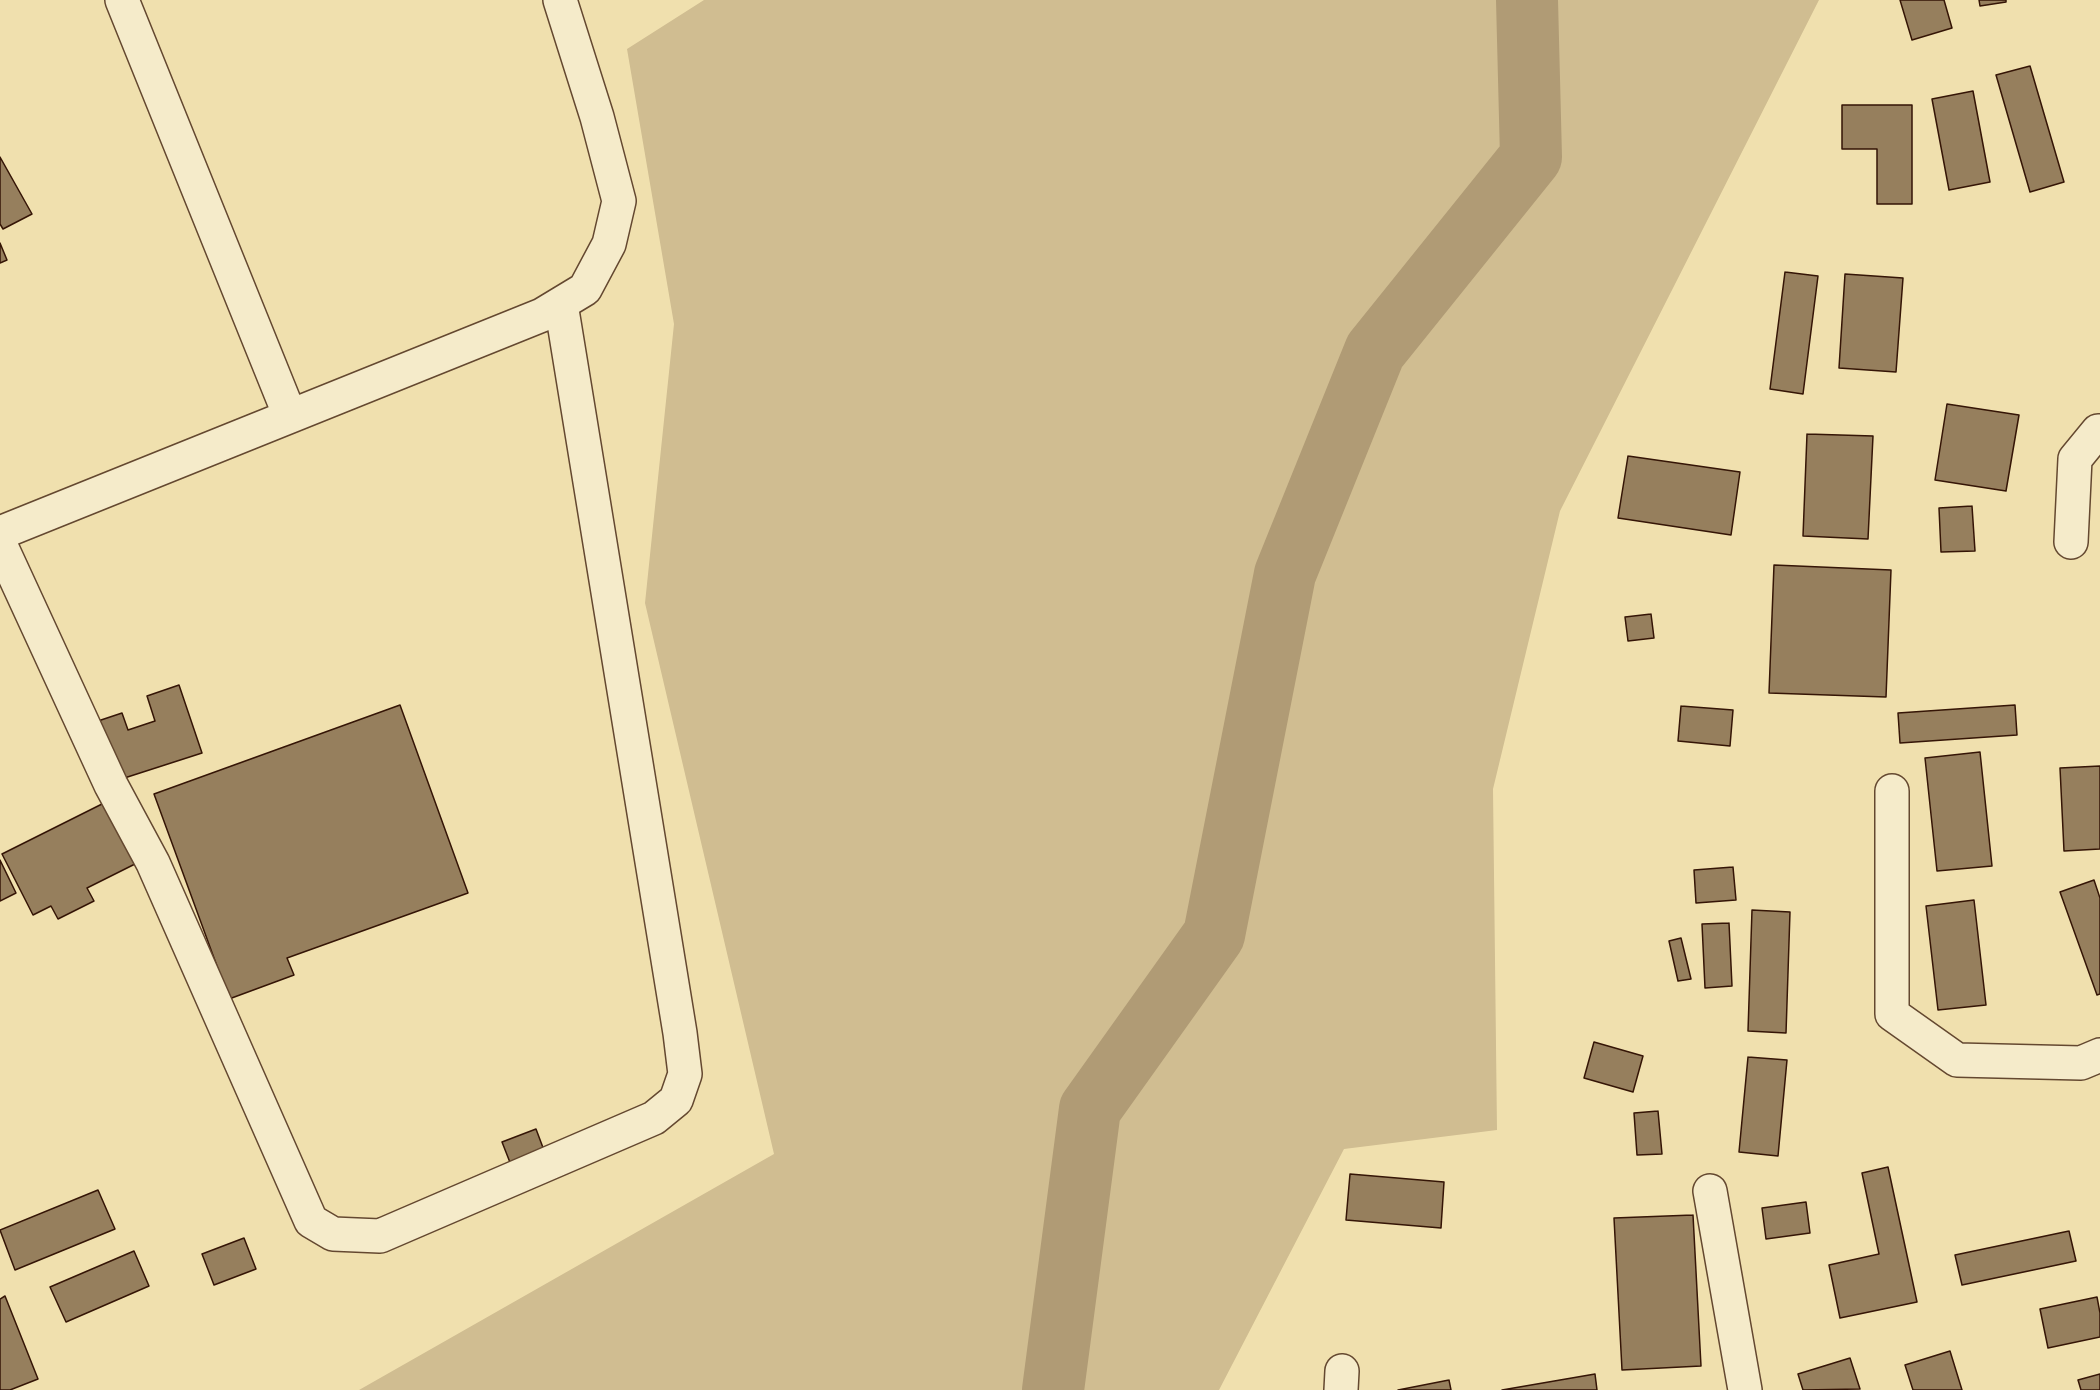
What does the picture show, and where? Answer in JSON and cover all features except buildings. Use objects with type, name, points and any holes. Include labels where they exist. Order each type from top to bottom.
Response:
[{"type":"street","points":[[122,0],[290,417]]},
{"type":"street","points":[[0,533],[542,315],[585,289],[609,244],[619,201],[597,117],[560,0]]},
{"type":"street","points":[[0,544],[111,785],[153,863],[310,1221],[333,1234],[380,1236],[654,1118],[676,1100],[685,1074],[561,304]]},
{"type":"street","points":[[2071,542],[2075,459],[2100,431]]},
{"type":"street","points":[[1892,791],[1892,1014],[1957,1060],[2081,1063],[2100,1055]]},
{"type":"street","points":[[1710,1191],[1745,1390]]},
{"type":"shaded area","points":[[704,0],[1819,0],[1560,511],[1493,789],[1497,1130],[1344,1149],[1219,1390],[359,1390],[774,1154],[645,603],[674,324],[627,49]]},
{"type":"waterway","points":[[1053,1390],[1090,1109],[1214,935],[1285,574],[1375,351],[1531,157],[1527,0]]}]
